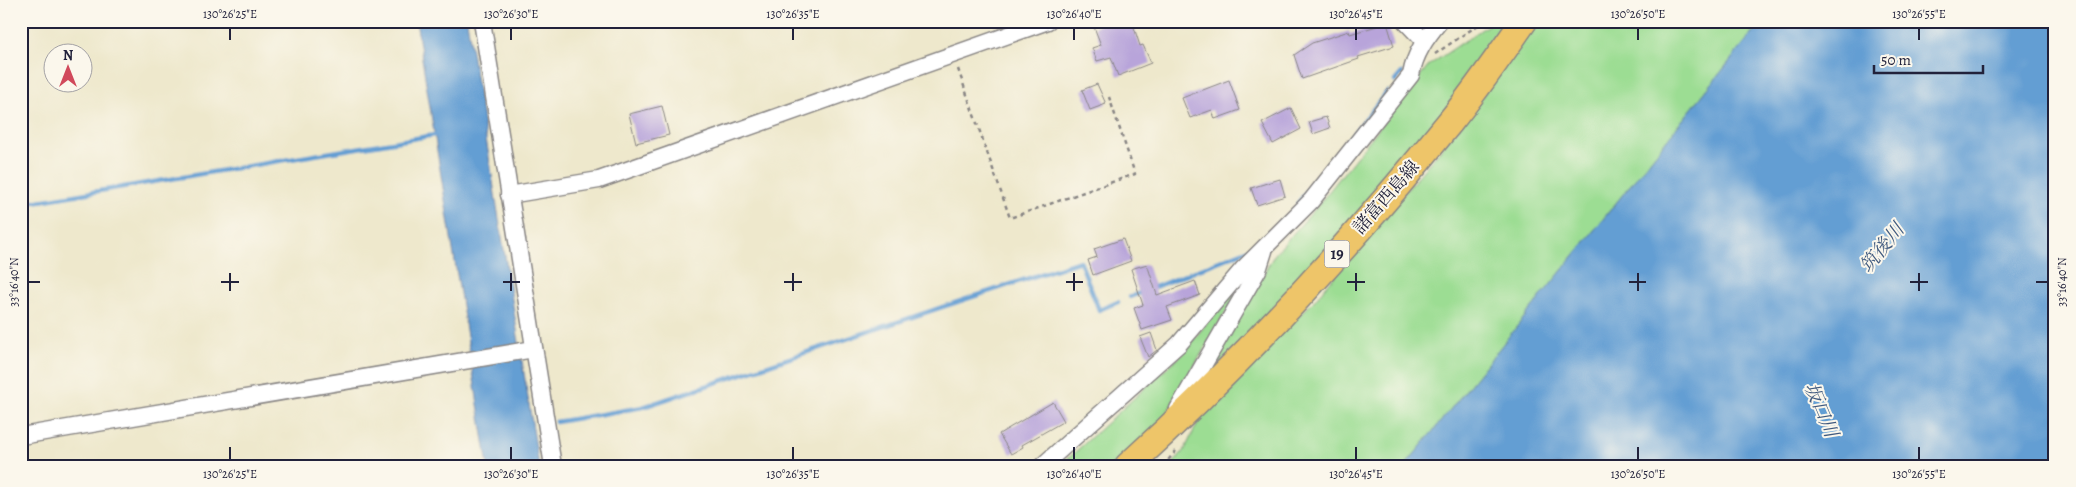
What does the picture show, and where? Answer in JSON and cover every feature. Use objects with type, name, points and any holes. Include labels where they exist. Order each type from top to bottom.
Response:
[{"type":"main road","name":"諸富西島線","points":[[1128,466],[1174,424],[1315,280],[1451,121],[1524,21]]},
{"type":"street","points":[[482,21],[509,195],[529,350],[553,466]]},
{"type":"street","points":[[509,195],[599,180],[1048,21]]},
{"type":"street","points":[[1405,21],[1424,41]]},
{"type":"street","points":[[1042,466],[1178,344],[1243,269],[1265,249],[1310,201],[1411,75],[1414,62],[1424,41],[1440,21]]},
{"type":"street","points":[[1174,424],[1173,417],[1258,270],[1265,249]]},
{"type":"street","points":[[21,436],[529,350]]},
{"type":"path","points":[[1414,62],[1429,58],[1484,21]]},
{"type":"path","points":[[954,55],[1010,218],[1135,174],[1109,97]]},
{"type":"green space","points":[[1494,21],[1513,21],[1452,102],[1311,267],[1194,390],[1275,254],[1316,208],[1428,66]]},
{"type":"green space","points":[[1537,21],[1762,21],[1405,466],[1171,466],[1185,449],[1203,412],[1313,302],[1462,124]]},
{"type":"green space","points":[[1251,269],[1162,421],[1112,466],[1060,466],[1181,355]]},
{"type":"water","points":[[416,21],[467,21],[539,466],[488,466]]},
{"type":"water","points":[[1762,21],[2055,21],[2055,466],[1405,466]]},
{"type":"building","points":[[1111,21],[1132,21],[1140,46],[1143,45],[1151,63],[1118,76],[1111,57],[1097,61],[1092,48],[1101,45],[1094,27]]},
{"type":"building","points":[[1387,23],[1394,46],[1358,57],[1359,59],[1302,79],[1294,55],[1312,43],[1349,31],[1350,34]]},
{"type":"building","points":[[1229,80],[1240,110],[1215,119],[1212,110],[1190,118],[1182,98]]},
{"type":"building","points":[[1097,84],[1106,104],[1090,110],[1082,90]]},
{"type":"building","points":[[662,106],[669,135],[636,143],[629,114]]},
{"type":"building","points":[[1291,108],[1301,129],[1273,144],[1262,123]]},
{"type":"building","points":[[1326,117],[1330,128],[1313,134],[1309,122]]},
{"type":"building","points":[[1280,179],[1285,196],[1257,205],[1251,188]]},
{"type":"building","points":[[1123,239],[1131,261],[1093,275],[1088,260],[1097,257],[1094,249]]},
{"type":"building","points":[[1147,264],[1157,295],[1195,281],[1200,295],[1167,307],[1172,320],[1142,330],[1134,308],[1143,305],[1131,269]]},
{"type":"building","points":[[1151,333],[1157,350],[1148,357],[1140,337]]},
{"type":"building","points":[[1053,402],[1064,421],[1022,445],[1023,447],[1011,454],[999,434]]},
{"type":"waterway","points":[[1395,81],[1402,73]]},
{"type":"waterway","points":[[1330,163],[1387,92]]},
{"type":"waterway","points":[[21,204],[435,135]]},
{"type":"waterway","points":[[1298,203],[1318,178]]},
{"type":"waterway","points":[[1130,297],[1252,248]]},
{"type":"waterway","points":[[556,422],[643,407],[1080,261],[1099,310],[1118,302]]},
{"type":"water label","name":"筑後川","points":[[1882,248]]},
{"type":"water label","name":"坂口川","points":[[1821,410]]}]
